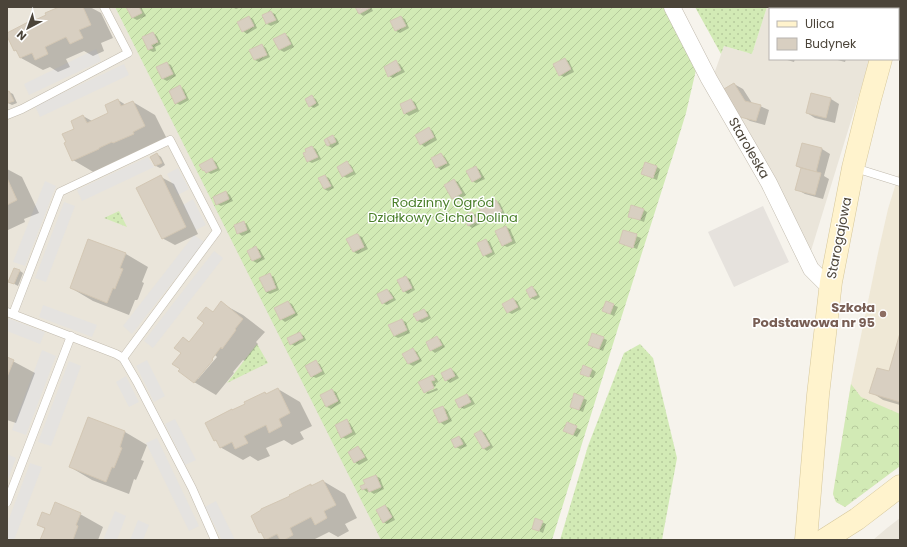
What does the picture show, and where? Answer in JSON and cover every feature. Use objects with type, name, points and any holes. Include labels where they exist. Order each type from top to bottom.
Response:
[{"type":"street","name":"Staroleska","points":[[672,7],[709,79],[769,183],[811,269],[824,282],[831,282]]},
{"type":"street","name":"Starogajowa","points":[[806,540],[818,395],[831,282],[853,168],[881,60]]},
{"type":"street","points":[[824,540],[857,519],[900,486]]},
{"type":"lane","points":[[7,115],[22,109],[128,54],[104,7]]},
{"type":"lane","points":[[123,358],[217,231],[170,140],[60,192],[10,313],[71,336],[123,358],[192,488],[215,540]]},
{"type":"lane","points":[[853,168],[900,182]]},
{"type":"lane","points":[[7,502],[71,336]]},
{"type":"shaded area","points":[[7,7],[115,7],[383,540],[7,540]]},
{"type":"shaded area","points":[[767,7],[886,7],[769,8],[769,60],[870,60],[810,254],[714,74],[724,46],[752,54]]},
{"type":"shaded area","points":[[96,49],[101,61],[29,95],[24,84]]},
{"type":"shaded area","points":[[124,64],[129,75],[40,117],[35,106]]},
{"type":"shaded area","points":[[148,157],[154,167],[82,201],[77,190]]},
{"type":"shaded area","points":[[178,168],[189,189],[178,195],[167,174]]},
{"type":"shaded area","name":"Szkoła Podstawowa nr 95","points":[[900,170],[900,466],[845,507],[836,502],[833,494],[851,384],[878,253],[888,209]]},
{"type":"shaded area","points":[[45,181],[56,186],[25,266],[13,262]]},
{"type":"shaded area","points":[[193,199],[206,225],[196,230],[183,205]]},
{"type":"shaded area","points":[[64,202],[75,206],[46,282],[35,278]]},
{"type":"shaded area","points":[[763,206],[789,262],[734,287],[708,232]]},
{"type":"shaded area","points":[[194,235],[204,242],[132,334],[123,326]]},
{"type":"shaded area","points":[[214,251],[223,258],[153,348],[144,341]]},
{"type":"shaded area","points":[[43,305],[97,325],[92,337],[39,317]]},
{"type":"shaded area","points":[[7,318],[45,332],[40,344],[7,331]]},
{"type":"shaded area","points":[[42,350],[56,356],[26,435],[12,430]]},
{"type":"shaded area","points":[[147,360],[165,396],[154,402],[136,366]]},
{"type":"shaded area","points":[[69,361],[81,366],[51,446],[38,442]]},
{"type":"shaded area","points":[[126,376],[139,402],[129,407],[116,382]]},
{"type":"shaded area","points":[[175,419],[196,460],[185,465],[165,424]]},
{"type":"shaded area","points":[[157,438],[199,526],[189,531],[146,443]]},
{"type":"shaded area","points":[[7,454],[16,458],[7,482]]},
{"type":"shaded area","points":[[30,463],[42,467],[14,540],[7,540],[7,524]]},
{"type":"shaded area","points":[[216,501],[235,540],[222,540],[205,507]]},
{"type":"shaded area","points":[[115,511],[126,516],[117,540],[103,540]]},
{"type":"shaded area","points":[[900,518],[900,540],[873,540],[887,528]]},
{"type":"shaded area","points":[[138,520],[149,525],[143,540],[130,540]]},
{"type":"green space","name":"Rodzinny Ogród Działkowy Cicha Dolina","points":[[115,7],[666,7],[696,70],[686,113],[675,149],[552,540],[381,540]]},
{"type":"green space","points":[[695,7],[767,7],[752,54],[724,46],[721,54]]},
{"type":"green space","points":[[119,211],[127,227],[104,218]]},
{"type":"green space","points":[[257,344],[268,363],[227,383]]},
{"type":"green space","points":[[640,344],[653,358],[677,458],[662,540],[560,540],[588,446],[624,353]]},
{"type":"green space","points":[[851,384],[861,397],[900,414],[900,466],[845,507],[836,502],[833,494]]},
{"type":"building","points":[[59,7],[83,7],[91,25],[79,30],[83,38],[70,44],[66,37],[45,47],[48,54],[35,60],[32,53],[20,58],[16,50],[14,51],[7,33],[32,20],[33,21],[46,15],[45,13]]},
{"type":"building","points":[[126,7],[139,7],[142,13],[132,18]]},
{"type":"building","points":[[355,7],[369,7],[370,8],[359,14]]},
{"type":"building","points":[[843,7],[846,8],[826,8]]},
{"type":"building","points":[[271,11],[276,20],[266,24],[262,15]]},
{"type":"building","points":[[249,16],[254,26],[242,32],[237,22]]},
{"type":"building","points":[[401,16],[406,26],[395,31],[390,21]]},
{"type":"building","points":[[153,32],[158,42],[151,45],[153,48],[148,50],[142,37]]},
{"type":"building","points":[[285,33],[291,44],[279,50],[273,39]]},
{"type":"building","points":[[262,44],[267,55],[254,60],[249,50]]},
{"type":"building","points":[[565,58],[571,69],[559,76],[553,64]]},
{"type":"building","points":[[396,60],[401,70],[388,77],[384,67]]},
{"type":"building","points":[[167,62],[173,74],[162,79],[156,67]]},
{"type":"building","points":[[734,83],[745,101],[761,105],[756,121],[740,117],[724,89]]},
{"type":"building","points":[[180,85],[186,98],[175,104],[169,91]]},
{"type":"building","points":[[9,91],[14,101],[8,103],[7,92]]},
{"type":"building","points":[[811,93],[831,98],[826,118],[806,113]]},
{"type":"building","points":[[312,95],[316,103],[309,107],[305,99]]},
{"type":"building","points":[[118,99],[121,106],[133,101],[145,126],[133,132],[134,134],[113,143],[112,142],[72,161],[64,143],[66,142],[62,134],[74,129],[71,121],[83,115],[87,123],[108,113],[105,105]]},
{"type":"building","points":[[411,99],[416,108],[404,114],[400,104]]},
{"type":"building","points":[[429,127],[434,137],[420,145],[415,135]]},
{"type":"building","points":[[333,135],[336,142],[331,144],[327,138]]},
{"type":"building","points":[[327,138],[330,145],[327,146],[324,140]]},
{"type":"building","points":[[802,143],[822,148],[816,172],[796,166]]},
{"type":"building","points":[[312,146],[318,157],[307,162],[303,153],[306,152],[305,149]]},
{"type":"building","points":[[157,153],[162,163],[155,166],[150,157]]},
{"type":"building","points":[[441,153],[447,163],[436,168],[431,158]]},
{"type":"building","points":[[212,158],[217,168],[206,173],[199,165]]},
{"type":"building","points":[[347,161],[353,171],[342,177],[337,167]]},
{"type":"building","points":[[645,162],[657,166],[653,178],[641,174]]},
{"type":"building","points":[[476,166],[481,177],[472,182],[466,171]]},
{"type":"building","points":[[801,168],[821,173],[815,195],[795,190]]},
{"type":"building","points":[[161,175],[186,227],[162,239],[136,188]]},
{"type":"building","points":[[325,175],[331,186],[324,189],[318,178]]},
{"type":"building","points":[[7,178],[17,200],[7,205]]},
{"type":"building","points":[[454,179],[462,193],[452,199],[444,185]]},
{"type":"building","points":[[226,191],[229,199],[216,205],[213,197]]},
{"type":"building","points":[[496,200],[502,211],[486,220],[479,208]]},
{"type":"building","points":[[631,205],[644,209],[640,220],[628,217]]},
{"type":"building","points":[[472,212],[477,221],[468,226],[463,216]]},
{"type":"building","points":[[244,221],[247,230],[237,234],[234,225]]},
{"type":"building","points":[[506,226],[512,241],[502,246],[495,231]]},
{"type":"building","points":[[623,230],[637,234],[633,248],[619,243]]},
{"type":"building","points":[[358,234],[364,247],[353,252],[346,239]]},
{"type":"building","points":[[88,239],[126,253],[120,268],[123,269],[115,289],[113,288],[107,303],[70,288]]},
{"type":"building","points":[[486,239],[492,252],[483,256],[477,243]]},
{"type":"building","points":[[256,246],[261,257],[252,261],[247,251]]},
{"type":"building","points":[[14,268],[20,270],[14,284],[8,282]]},
{"type":"building","points":[[270,273],[276,288],[266,292],[259,278]]},
{"type":"building","points":[[406,276],[412,288],[403,292],[397,280]]},
{"type":"building","points":[[532,286],[537,295],[530,298],[526,290]]},
{"type":"building","points":[[387,289],[393,298],[382,304],[377,294]]},
{"type":"building","points":[[513,298],[518,307],[507,313],[502,304]]},
{"type":"building","points":[[221,301],[243,319],[222,349],[221,347],[212,359],[213,360],[194,383],[178,371],[180,369],[172,364],[181,353],[174,348],[183,337],[189,342],[204,323],[197,318],[206,307],[213,312]]},
{"type":"building","points":[[288,301],[295,313],[280,320],[274,308]]},
{"type":"building","points":[[606,301],[614,304],[610,314],[602,311]]},
{"type":"building","points":[[424,309],[428,316],[417,321],[413,314]]},
{"type":"building","points":[[402,319],[407,330],[394,336],[388,325]]},
{"type":"building","points":[[300,332],[303,338],[290,345],[287,338]]},
{"type":"building","points":[[592,333],[604,337],[599,349],[588,345]]},
{"type":"building","points":[[900,333],[900,402],[869,393],[877,368],[889,371]]},
{"type":"building","points":[[437,336],[442,345],[430,351],[426,342]]},
{"type":"building","points":[[413,348],[419,359],[408,364],[402,354]]},
{"type":"building","points":[[7,357],[14,360],[7,377]]},
{"type":"building","points":[[316,360],[322,371],[311,377],[305,366]]},
{"type":"building","points":[[583,365],[592,369],[589,377],[580,374]]},
{"type":"building","points":[[451,368],[455,376],[445,381],[441,373]]},
{"type":"building","points":[[433,375],[435,380],[431,381],[434,388],[424,393],[418,382]]},
{"type":"building","points":[[278,388],[290,413],[279,419],[282,426],[269,433],[266,425],[244,436],[248,443],[235,449],[232,442],[220,448],[216,440],[214,441],[205,423],[245,404],[244,402],[265,392],[266,394]]},
{"type":"building","points":[[332,389],[338,401],[326,407],[320,395]]},
{"type":"building","points":[[574,393],[584,397],[579,410],[570,407]]},
{"type":"building","points":[[467,394],[471,402],[459,408],[455,400]]},
{"type":"building","points":[[443,406],[448,419],[439,423],[433,410]]},
{"type":"building","points":[[88,417],[125,431],[120,447],[122,448],[114,468],[112,467],[106,482],[69,467]]},
{"type":"building","points":[[347,419],[352,432],[341,438],[335,425]]},
{"type":"building","points":[[567,422],[577,426],[573,435],[563,431]]},
{"type":"building","points":[[481,430],[490,445],[483,449],[474,434]]},
{"type":"building","points":[[459,436],[463,444],[455,448],[451,440]]},
{"type":"building","points":[[358,446],[365,457],[354,463],[348,452]]},
{"type":"building","points":[[376,475],[381,487],[369,492],[367,488],[362,490],[360,486],[365,484],[363,480]]},
{"type":"building","points":[[323,480],[336,505],[324,511],[327,518],[315,525],[311,517],[290,528],[293,535],[284,540],[280,540],[277,534],[265,540],[261,532],[259,533],[251,516],[261,509],[290,496],[289,495],[311,484],[311,486]]},
{"type":"building","points":[[55,502],[81,513],[76,525],[78,526],[73,540],[40,540],[45,528],[37,525],[42,512],[50,515]]},
{"type":"building","points":[[385,505],[392,517],[383,523],[376,510]]},
{"type":"building","points":[[535,518],[543,521],[539,531],[532,529]]},
{"type":"place","name":"Szkoła Podstawowa nr 95","points":[[883,314]]}]
